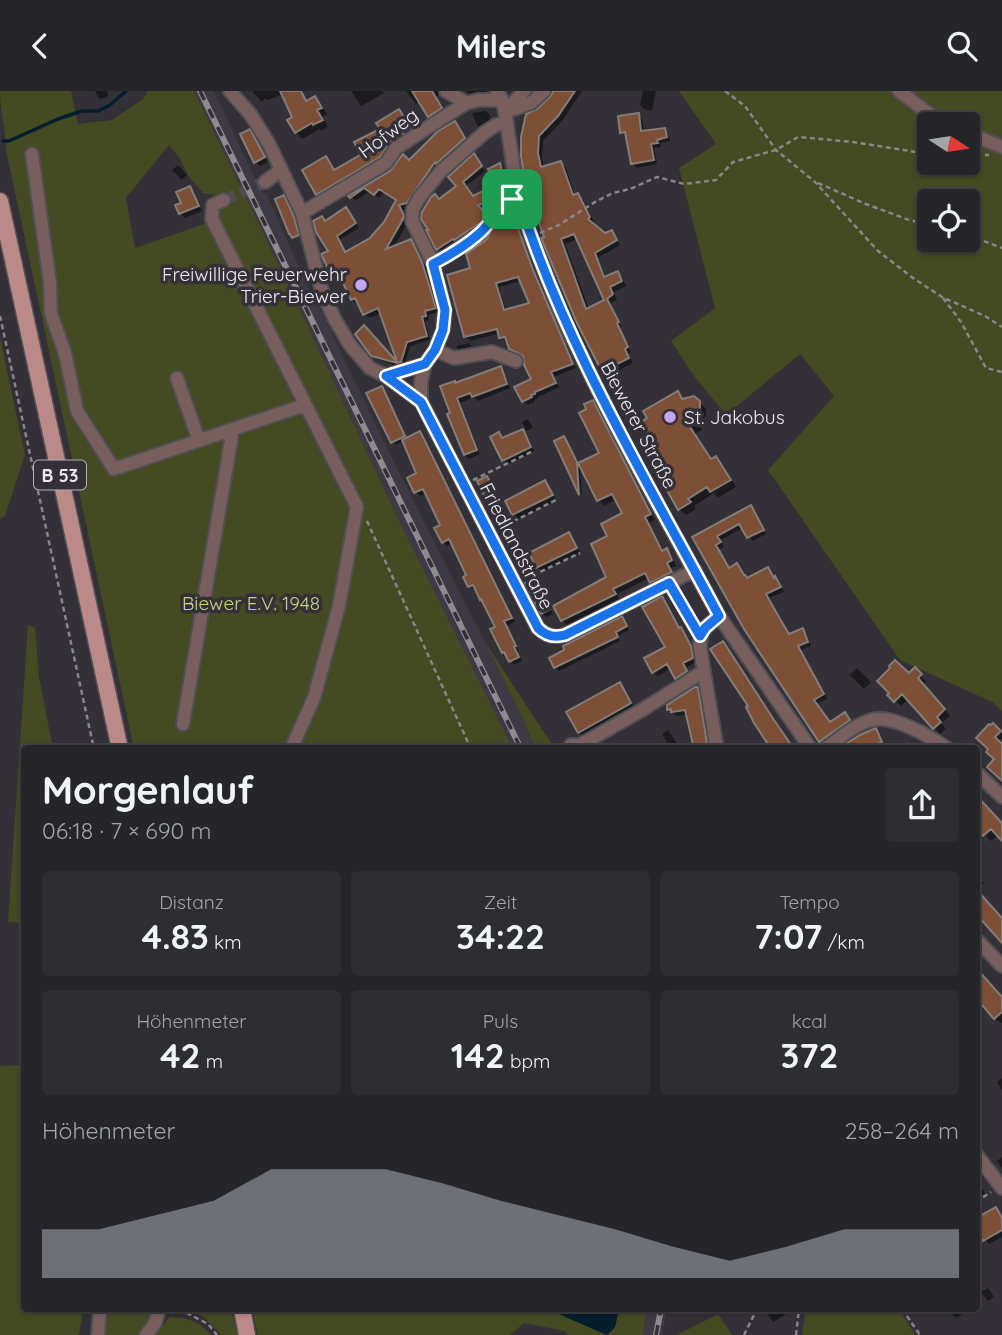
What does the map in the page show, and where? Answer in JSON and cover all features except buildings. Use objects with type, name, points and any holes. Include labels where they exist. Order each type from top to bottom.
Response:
[{"type":"main road","name":"B 53","points":[[0,201],[119,745]]},
{"type":"main road","points":[[243,1312],[247,1335]]},
{"type":"street","name":"Friedlandstraße","points":[[230,91],[251,115],[269,144],[302,213],[321,288],[334,318],[370,368],[386,376],[421,402],[538,628],[544,634],[558,637],[565,635],[695,570]]},
{"type":"street","points":[[446,91],[466,103]]},
{"type":"street","points":[[421,402],[421,381],[425,364],[435,350],[443,330],[445,310],[433,264],[412,221],[413,209],[440,172],[484,132],[496,125],[503,106],[524,91]]},
{"type":"street","points":[[503,106],[531,103],[544,91]]},
{"type":"street","points":[[899,91],[927,112]]},
{"type":"street","name":"Hofweg","points":[[302,213],[386,163],[396,148],[466,103],[478,100],[503,106]]},
{"type":"street","name":"Biewerer Straße","points":[[503,106],[518,197],[566,325],[621,437],[719,616],[807,745]]},
{"type":"street","points":[[980,138],[1002,147]]},
{"type":"street","points":[[32,154],[50,283],[51,314],[65,353],[77,411],[114,469],[305,405]]},
{"type":"street","points":[[265,182],[281,170]]},
{"type":"street","points":[[224,200],[213,205],[212,219],[357,507],[340,606],[314,698],[293,745]]},
{"type":"street","points":[[433,264],[481,232]]},
{"type":"street","points":[[435,350],[454,358],[492,352],[516,361]]},
{"type":"street","points":[[386,376],[425,364]]},
{"type":"street","points":[[177,378],[199,441]]},
{"type":"street","points":[[183,724],[233,429]]},
{"type":"street","points":[[716,745],[700,636],[719,616]]},
{"type":"street","points":[[571,745],[580,745],[704,671]]},
{"type":"street","points":[[831,745],[873,719],[888,719],[902,724],[943,745]]},
{"type":"street","points":[[980,776],[1002,797]]},
{"type":"street","points":[[980,943],[1002,967]]},
{"type":"street","points":[[980,1159],[1001,1187]]},
{"type":"street","points":[[98,1335],[100,1312]]},
{"type":"street","points":[[146,1335],[155,1323],[158,1312]]},
{"type":"path","points":[[725,91],[745,106],[776,150],[815,182],[878,251],[942,297],[985,316],[1002,327]]},
{"type":"path","points":[[531,237],[559,225],[613,193],[657,177],[684,184],[716,180],[733,162],[776,150],[798,137],[917,152]]},
{"type":"path","points":[[980,155],[990,155]]},
{"type":"path","points":[[815,182],[917,222]]},
{"type":"path","points":[[481,232],[508,201],[518,197]]},
{"type":"path","points":[[980,240],[1002,248]]},
{"type":"path","points":[[942,297],[961,322],[986,368],[1002,372]]},
{"type":"path","points":[[0,316],[93,745]]},
{"type":"path","points":[[464,485],[531,452]]},
{"type":"path","points":[[489,534],[556,500]]},
{"type":"path","points":[[357,507],[365,516],[469,745]]},
{"type":"path","points":[[515,584],[580,552]]},
{"type":"path","points":[[669,583],[700,636]]},
{"type":"path","points":[[980,1200],[1001,1187]]},
{"type":"path","points":[[185,1312],[208,1324],[217,1335]]},
{"type":"path","points":[[744,1335],[756,1312]]},
{"type":"path","points":[[796,1335],[799,1312]]},
{"type":"path","points":[[904,1312],[920,1335]]},
{"type":"shaded area","points":[[194,91],[214,91],[261,191],[267,195],[317,307],[319,306],[534,745],[511,745],[404,531]]},
{"type":"shaded area","points":[[647,1312],[666,1312],[662,1335],[643,1335]]},
{"type":"green space","name":"Biewer E.V. 1948","points":[[0,91],[71,91],[78,124],[112,120],[143,99],[148,91],[194,91],[404,531],[511,745],[133,745],[6,150]],"holes":[[[169,145],[189,177],[203,193],[220,196],[224,205],[219,210],[218,217],[135,248],[126,198]]]},
{"type":"green space","points":[[679,91],[1002,91],[1002,711],[992,702],[900,660],[768,470],[834,396],[800,354],[726,415],[694,376],[671,341],[715,308],[679,168],[716,144]]},
{"type":"green space","points":[[0,337],[25,455],[5,516],[0,519]]},
{"type":"green space","points":[[28,625],[35,628],[39,677],[52,745],[21,745],[21,923],[8,922]]},
{"type":"green space","points":[[485,642],[552,745],[534,745]]},
{"type":"green space","points":[[21,1065],[21,1312],[83,1312],[79,1335],[0,1335],[0,1066]]},
{"type":"green space","points":[[106,1312],[152,1312],[150,1322],[141,1335],[102,1335]]},
{"type":"green space","points":[[194,1312],[232,1312],[238,1335],[221,1335],[205,1318]]},
{"type":"green space","points":[[253,1312],[554,1312],[607,1335],[569,1335],[564,1331],[524,1323],[510,1335],[258,1335]]},
{"type":"green space","points":[[618,1312],[647,1312],[643,1335],[607,1335],[615,1327]]},
{"type":"green space","points":[[806,1312],[901,1312],[915,1335],[802,1335]]},
{"type":"green space","points":[[718,1314],[732,1335],[677,1335]]},
{"type":"green space","points":[[170,1317],[193,1321],[211,1335],[154,1335]]},
{"type":"water","points":[[554,1312],[618,1312],[615,1327],[607,1335]]},
{"type":"waterway","points":[[3,141],[9,141],[82,111],[98,111],[126,91]]},
{"type":"tunnel","points":[[224,200],[265,182]]},
{"type":"railway","points":[[200,91],[519,745]]},
{"type":"railway","points":[[656,1335],[660,1312]]},
{"type":"place","name":"Freiwillige Feuerwehr Trier-Biewer","points":[[361,285]]},
{"type":"place","name":"St. Jakobus","points":[[670,417]]},
{"type":"route","points":[[518,197],[566,325],[621,437],[719,616],[700,636],[669,583],[565,635],[558,637],[544,634],[538,628],[421,402],[386,376],[425,364],[435,350],[443,330],[445,310],[433,264],[481,232],[512,199],[518,197]]}]
